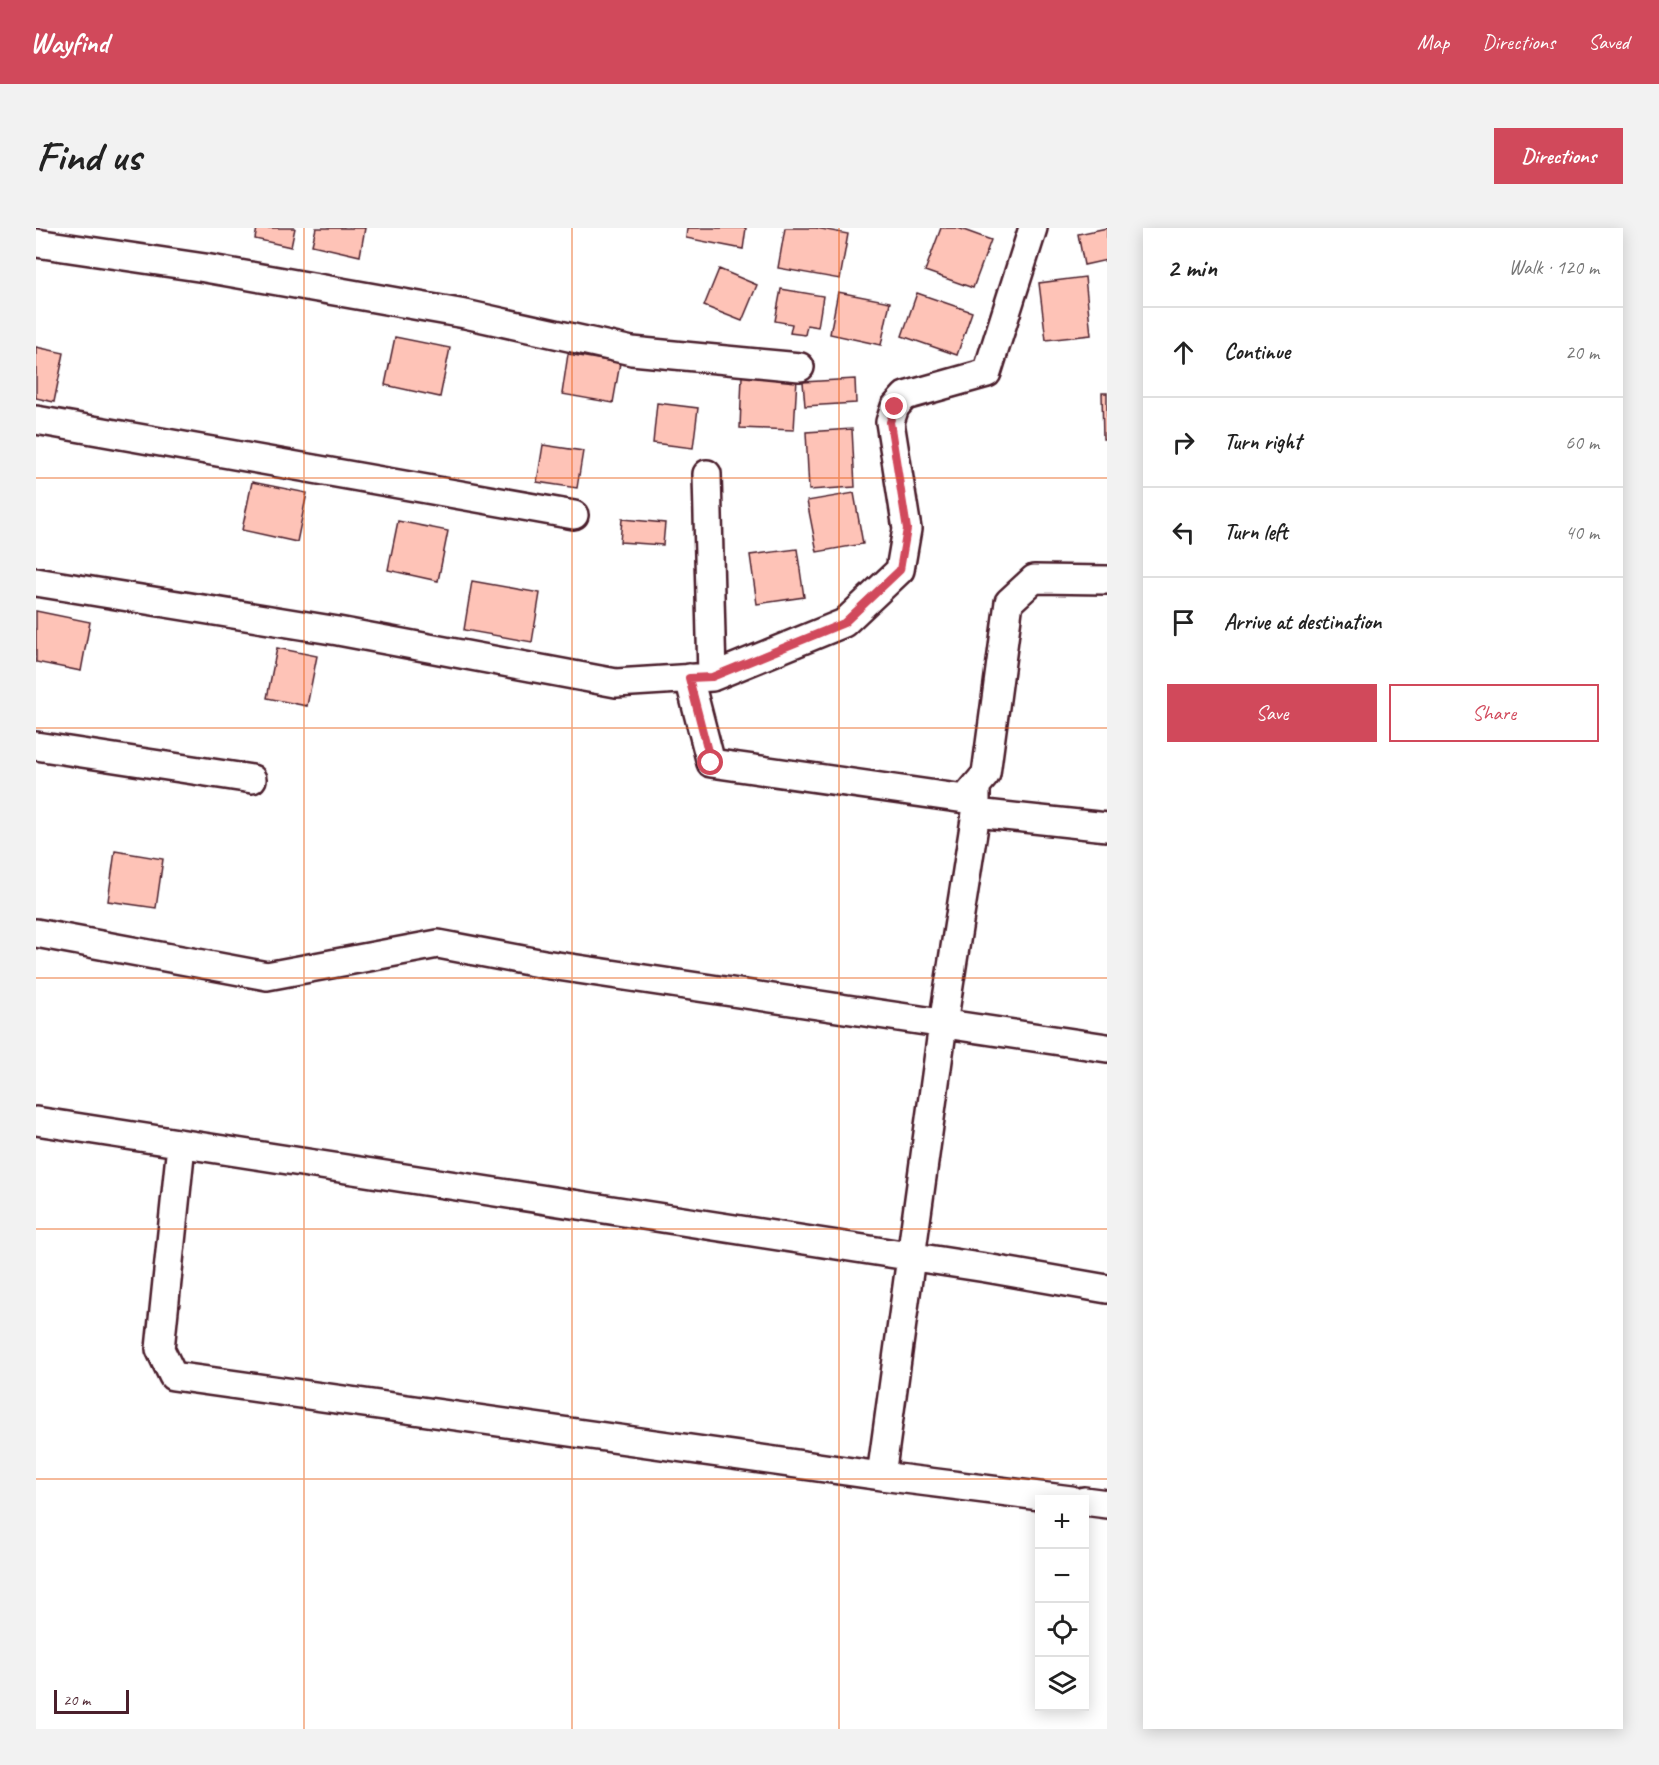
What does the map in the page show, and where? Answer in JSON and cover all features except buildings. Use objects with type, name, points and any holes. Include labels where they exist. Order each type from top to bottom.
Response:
[{"type":"street","points":[[36,582],[338,631],[528,669],[616,683],[701,677],[844,623],[900,570],[907,529],[890,422],[892,415],[905,396],[987,373],[1033,228]]},
{"type":"street","points":[[36,243],[206,268],[465,314],[632,351],[800,367]]},
{"type":"street","points":[[36,420],[574,515]]},
{"type":"street","points":[[707,474],[701,677],[711,763],[976,800],[1107,827]]},
{"type":"street","points":[[881,1476],[943,1024],[976,800],[986,774],[1009,602],[1034,579],[1107,580]]},
{"type":"street","points":[[36,746],[252,779]]},
{"type":"street","points":[[36,933],[267,976],[373,958],[438,944],[544,964],[1107,1048]]},
{"type":"street","points":[[36,1121],[987,1268],[1107,1289]]},
{"type":"street","points":[[181,1145],[160,1349],[173,1376],[881,1476],[1035,1495]]},
{"type":"street","points":[[1089,1502],[1107,1504]]},
{"type":"route","points":[[711,763],[689,678],[712,677],[844,623],[900,570],[907,529],[890,422],[895,407]]}]
